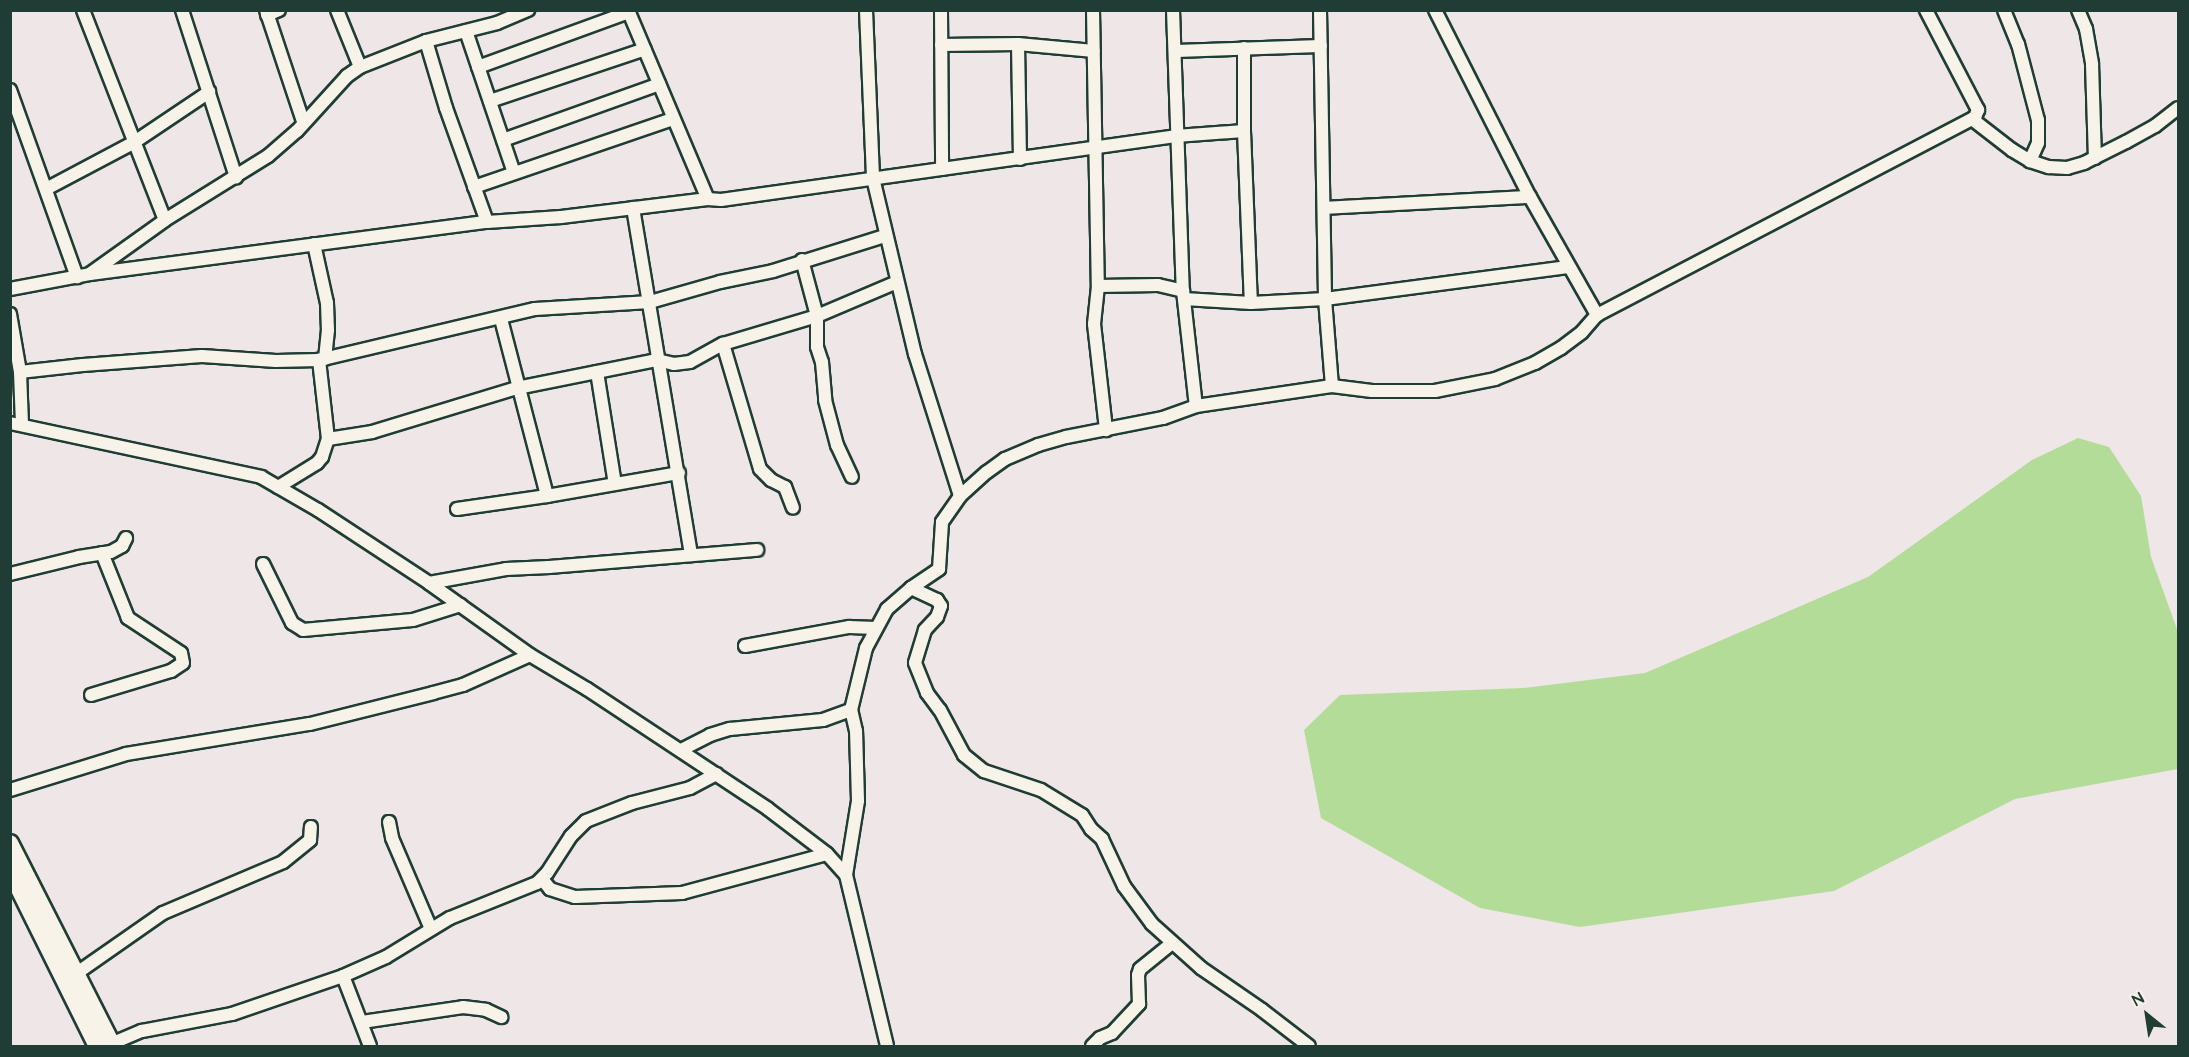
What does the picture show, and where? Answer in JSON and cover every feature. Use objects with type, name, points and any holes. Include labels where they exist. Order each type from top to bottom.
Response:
[{"type":"main road","points":[[10,843],[77,973],[107,1046]]},
{"type":"main road","points":[[10,871],[107,1046]]},
{"type":"street","points":[[83,10],[133,143],[165,220]]},
{"type":"street","points":[[182,10],[236,177]]},
{"type":"street","points":[[337,10],[360,67]]},
{"type":"street","points":[[492,10],[497,23]]},
{"type":"street","points":[[84,275],[165,220],[268,156],[297,131],[303,121],[347,76],[360,67],[426,41],[497,23],[528,10]]},
{"type":"street","points":[[866,10],[873,178],[915,354],[960,496]]},
{"type":"street","points":[[941,10],[942,169]]},
{"type":"street","points":[[1093,10],[1098,286],[1094,324],[1106,430]]},
{"type":"street","points":[[1173,10],[1176,135],[1184,295],[1196,406]]},
{"type":"street","points":[[1320,10],[1325,299],[1332,386]]},
{"type":"street","points":[[1435,10],[1530,197],[1597,315]]},
{"type":"street","points":[[887,1047],[846,875],[858,801],[856,730],[851,710],[866,648],[876,628],[887,609],[911,588],[939,569],[942,522],[960,496],[1005,459],[1066,437],[1163,418],[1196,406],[1332,386],[1372,391],[1435,391],[1495,379],[1515,372],[1561,348],[1582,332],[1597,315],[1972,119],[1978,110],[1926,10]]},
{"type":"street","points":[[2004,10],[2019,44],[2038,120],[2038,143],[2030,161]]},
{"type":"street","points":[[2078,10],[2086,28],[2092,64],[2095,158]]},
{"type":"street","points":[[478,67],[628,11],[708,199]]},
{"type":"street","points":[[270,12],[303,121]]},
{"type":"street","points":[[466,31],[514,173]]},
{"type":"street","points":[[426,41],[487,222]]},
{"type":"street","points":[[941,45],[1018,44],[1094,51]]},
{"type":"street","points":[[1018,44],[1020,159]]},
{"type":"street","points":[[1175,51],[1321,46]]},
{"type":"street","points":[[1244,48],[1244,131],[1251,303]]},
{"type":"street","points":[[490,101],[645,49]]},
{"type":"street","points":[[503,140],[659,84]]},
{"type":"street","points":[[10,90],[46,189],[84,275]]},
{"type":"street","points":[[46,189],[133,143],[209,92]]},
{"type":"street","points":[[1972,119],[2030,161],[2049,167],[2067,168],[2095,158],[2155,126],[2178,108]]},
{"type":"street","points":[[474,187],[673,119]]},
{"type":"street","points":[[10,289],[84,275],[314,244],[487,222],[708,199],[721,200],[1176,135],[1244,131]]},
{"type":"street","points":[[1324,208],[1530,197]]},
{"type":"street","points":[[633,208],[650,302],[657,360],[679,472],[691,555]]},
{"type":"street","points":[[20,372],[202,356],[276,361],[322,360],[382,344],[501,319],[535,309],[650,302],[885,236]]},
{"type":"street","points":[[278,487],[317,463],[328,439],[322,360],[328,330],[327,303],[314,244]]},
{"type":"street","points":[[802,261],[817,316],[817,347],[822,362],[825,400],[837,445],[852,477]]},
{"type":"street","points":[[1098,286],[1158,285],[1184,295],[1251,303],[1325,299],[1568,267]]},
{"type":"street","points":[[328,439],[372,432],[517,388],[657,360],[674,364],[690,362],[723,344],[817,316],[897,282]]},
{"type":"street","points":[[10,314],[20,372],[16,424],[261,477],[318,510],[429,583],[530,655],[681,750],[827,854],[846,875]]},
{"type":"street","points":[[501,319],[517,388],[547,496]]},
{"type":"street","points":[[723,344],[754,457],[765,475],[785,487],[793,508]]},
{"type":"street","points":[[597,372],[615,484]]},
{"type":"street","points":[[457,509],[547,496],[679,472]]},
{"type":"street","points":[[10,574],[117,549],[126,538]]},
{"type":"street","points":[[429,583],[506,568],[549,567],[757,550]]},
{"type":"street","points":[[91,695],[171,671],[183,663],[181,653],[128,618],[102,553]]},
{"type":"street","points":[[263,564],[292,623],[303,630],[413,620],[461,605]]},
{"type":"street","points":[[911,588],[937,600],[941,606],[923,636],[915,663],[927,693],[940,710],[964,755],[984,771],[1041,790],[1068,804],[1086,818],[1091,829],[1106,844],[1133,900],[1171,944],[1200,968],[1262,1010],[1310,1047]]},
{"type":"street","points":[[745,646],[849,627],[876,628]]},
{"type":"street","points":[[10,790],[126,754],[310,724],[433,693],[463,685],[530,655]]},
{"type":"street","points":[[681,750],[710,735],[729,729],[823,720],[851,710]]},
{"type":"street","points":[[107,1046],[142,1031],[232,1014],[343,976],[386,957],[450,918],[504,898],[542,879],[577,828],[586,821],[632,803],[690,788],[716,774]]},
{"type":"street","points":[[389,822],[392,838],[431,929]]},
{"type":"street","points":[[77,973],[162,913],[283,861],[310,840],[311,827]]},
{"type":"street","points":[[542,879],[550,889],[575,897],[682,893],[827,854]]},
{"type":"street","points":[[1092,1047],[1100,1038],[1112,1032],[1139,1004],[1138,975],[1140,969],[1171,944]]},
{"type":"street","points":[[343,976],[370,1047]]},
{"type":"street","points":[[362,1022],[463,1007],[486,1010],[501,1017]]},
{"type":"green space","points":[[2078,438],[2109,447],[2141,496],[2151,557],[2178,632],[2178,769],[2015,799],[1834,891],[1580,927],[1480,908],[1321,818],[1304,730],[1340,695],[1523,688],[1645,673],[1868,577],[2032,460]]}]
